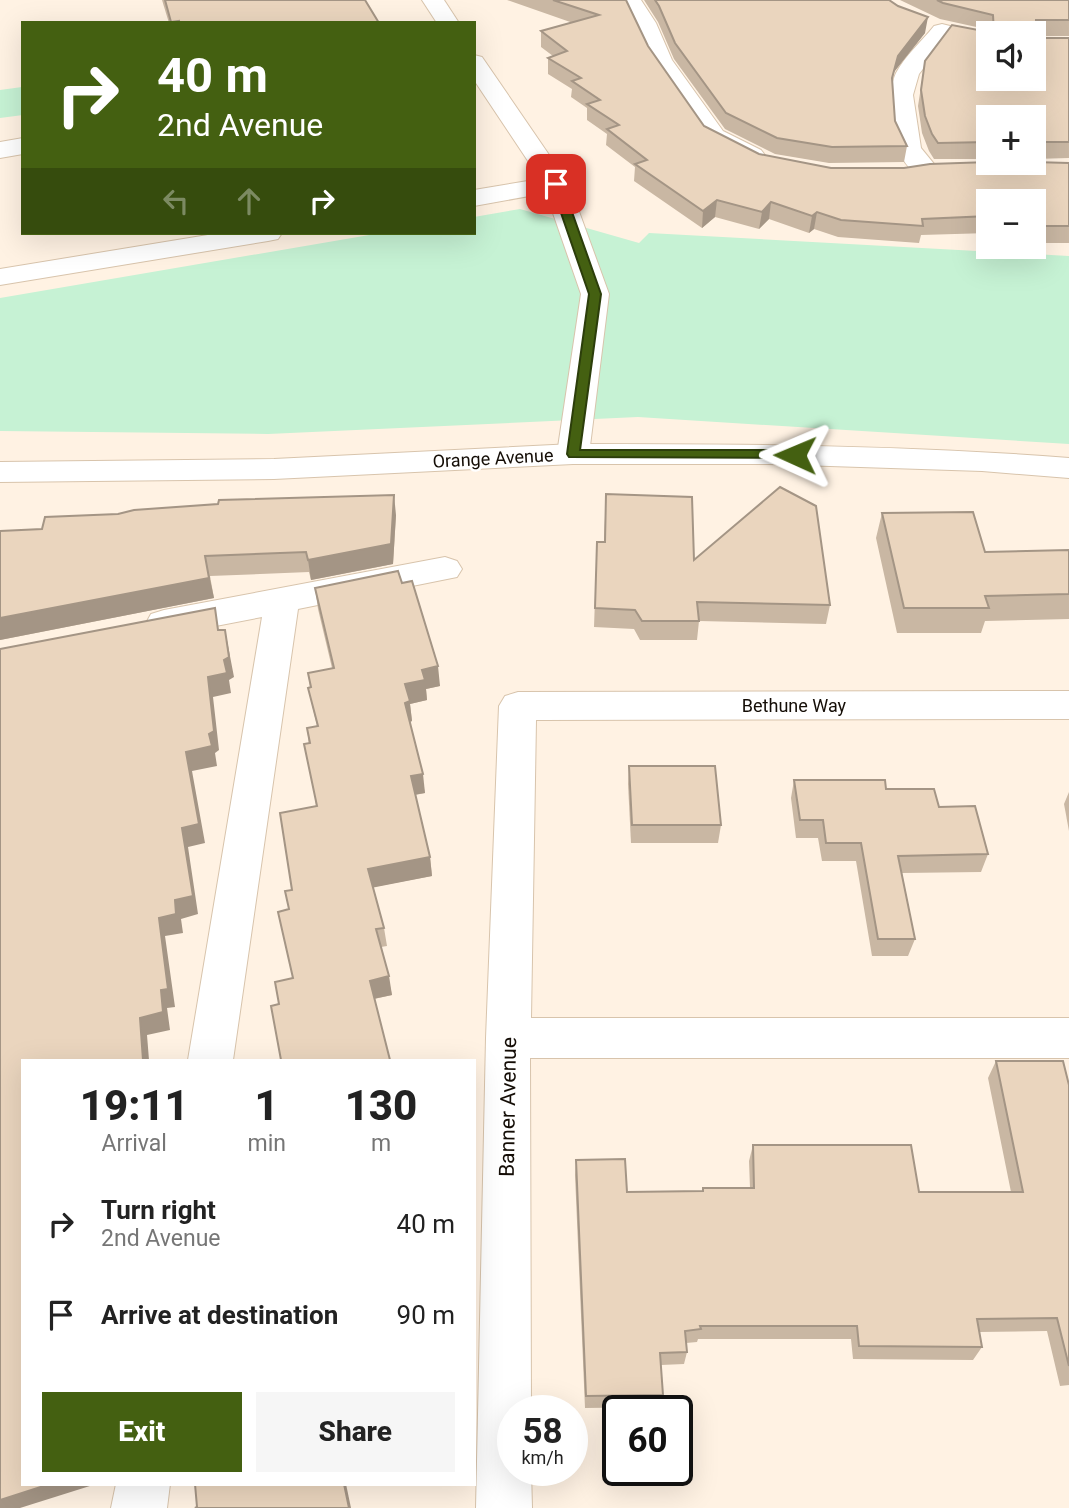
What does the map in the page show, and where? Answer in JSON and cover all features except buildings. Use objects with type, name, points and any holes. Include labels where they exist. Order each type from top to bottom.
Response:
[{"type":"street","points":[[433,0],[447,21]]},
{"type":"street","points":[[630,0],[645,23],[661,60],[714,136],[767,163],[779,166]]},
{"type":"street","points":[[919,22],[954,33],[908,73],[901,94],[909,149],[926,170]]},
{"type":"street","points":[[476,68],[482,86],[556,184],[595,294],[573,454]]},
{"type":"street","points":[[0,150],[21,146]]},
{"type":"street","points":[[901,174],[952,169]]},
{"type":"street","points":[[476,198],[556,184]]},
{"type":"street","points":[[0,277],[256,235]]},
{"type":"street","name":"Orange Avenue","points":[[0,472],[274,470],[573,454],[782,454],[982,461],[1069,468]]},
{"type":"street","points":[[134,629],[445,569]]},
{"type":"street","points":[[210,1059],[282,600]]},
{"type":"street","name":"Bethune Way","points":[[518,706],[1069,705]]},
{"type":"street","name":"Banner Avenue","points":[[504,1508],[508,1038],[518,706]]},
{"type":"street","points":[[508,1038],[1069,1038]]},
{"type":"street","points":[[139,1508],[143,1486]]},
{"type":"green space","points":[[21,87],[21,115],[0,118],[0,90]]},
{"type":"green space","points":[[520,209],[639,243],[649,233],[976,251],[976,259],[1046,259],[1046,255],[1069,256],[1069,444],[638,417],[268,434],[0,431],[0,298],[369,235],[476,235],[476,217]]},
{"type":"route","points":[[556,184],[595,294],[573,454],[795,455]]}]
